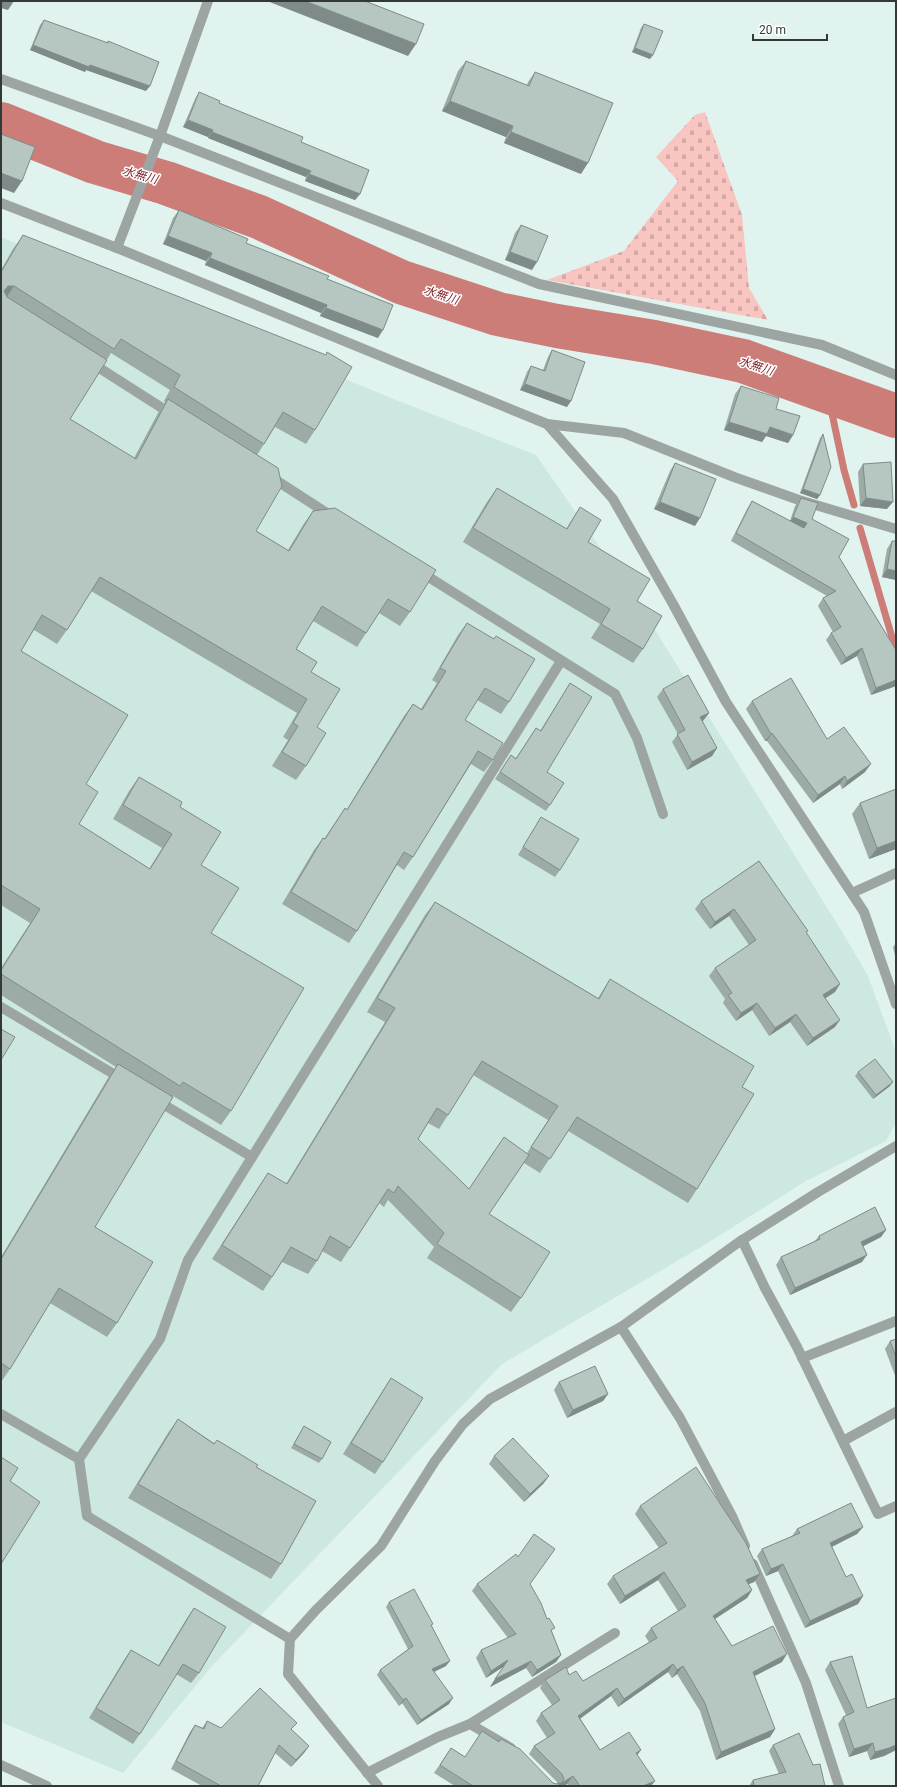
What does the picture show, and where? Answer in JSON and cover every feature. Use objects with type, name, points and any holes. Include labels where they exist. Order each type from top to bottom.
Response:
[{"type":"street","points":[[117,248],[160,136],[208,1]]},
{"type":"street","points":[[1,79],[160,136],[539,284],[822,345],[896,375]]},
{"type":"street","points":[[1,202],[547,424],[624,433],[734,477],[799,500],[896,529]]},
{"type":"street","points":[[82,357],[183,422]]},
{"type":"street","points":[[547,424],[613,499],[673,604],[726,702],[864,912],[896,1004]]},
{"type":"street","points":[[264,473],[345,524]]},
{"type":"street","points":[[413,567],[615,694],[636,738],[662,814]]},
{"type":"street","points":[[290,1639],[87,1516],[79,1459],[160,1339],[188,1260],[561,661]]},
{"type":"street","points":[[852,893],[896,874]]},
{"type":"street","points":[[1,1007],[130,1084]]},
{"type":"street","points":[[150,1096],[252,1157]]},
{"type":"street","points":[[378,1786],[288,1674],[290,1639],[316,1610],[381,1546],[435,1461],[463,1424],[490,1399],[621,1327],[742,1240],[818,1192],[896,1146]]},
{"type":"street","points":[[742,1240],[764,1288],[802,1358],[878,1514],[896,1506]]},
{"type":"street","points":[[802,1358],[896,1321]]},
{"type":"street","points":[[621,1327],[680,1418],[732,1516],[806,1683],[839,1786]]},
{"type":"street","points":[[843,1441],[896,1412]]},
{"type":"street","points":[[1,1414],[79,1459]]},
{"type":"street","points":[[367,1773],[438,1737],[470,1724],[615,1633]]},
{"type":"street","points":[[470,1724],[518,1752]]},
{"type":"street","points":[[1,1765],[47,1786]]},
{"type":"shaded area","points":[[1,237],[386,396],[536,455],[636,599],[844,935],[868,976],[896,1052],[896,1123],[886,1141],[806,1181],[701,1247],[502,1364],[212,1666],[123,1773],[1,1722]]},
{"type":"green space","points":[[705,112],[742,215],[749,288],[768,320],[547,280],[624,251],[678,181],[656,157],[695,115]]},
{"type":"building","points":[[305,1],[365,1],[424,24],[416,44]]},
{"type":"building","points":[[44,20],[108,43],[108,41],[159,62],[150,86],[90,65],[89,67],[33,45]]},
{"type":"building","points":[[644,24],[663,31],[653,55],[635,48]]},
{"type":"building","points":[[466,61],[529,86],[535,72],[613,103],[588,163],[511,132],[513,126],[450,101]]},
{"type":"building","points":[[199,92],[220,101],[219,103],[303,137],[301,142],[369,170],[360,194],[309,174],[311,171],[212,132],[213,130],[188,120]]},
{"type":"building","points":[[1,134],[35,147],[22,181],[1,173]]},
{"type":"building","points":[[179,210],[248,239],[246,243],[329,276],[327,279],[393,305],[383,330],[326,308],[327,305],[210,258],[212,253],[168,236]]},
{"type":"building","points":[[521,225],[548,236],[537,262],[510,252]]},
{"type":"building","points":[[23,235],[326,355],[327,352],[352,367],[315,430],[283,412],[264,444],[174,387],[180,375],[121,339],[114,349],[14,286],[8,286],[4,291],[7,297],[107,360],[70,419],[136,459],[168,399],[278,468],[282,486],[256,531],[289,551],[313,511],[335,508],[436,570],[410,612],[388,599],[366,633],[322,606],[296,649],[317,662],[311,672],[340,689],[317,727],[326,733],[306,766],[282,752],[298,726],[293,723],[307,699],[100,577],[67,630],[42,615],[21,651],[128,715],[86,784],[98,792],[79,824],[150,869],[172,834],[123,805],[139,777],[182,802],[180,807],[221,832],[201,865],[239,888],[211,933],[304,988],[231,1111],[183,1082],[180,1086],[1,974],[1,970],[40,909],[1,885],[1,272]]},
{"type":"building","points":[[552,350],[585,362],[571,401],[525,384],[531,366],[545,371]]},
{"type":"building","points":[[741,386],[779,398],[776,409],[800,416],[793,435],[770,427],[767,434],[729,422]]},
{"type":"building","points":[[823,434],[831,467],[820,495],[803,489]]},
{"type":"building","points":[[891,462],[893,502],[866,498],[863,464]]},
{"type":"building","points":[[675,463],[716,479],[700,518],[660,502]]},
{"type":"building","points":[[497,488],[567,529],[580,507],[601,520],[588,542],[650,579],[637,601],[662,616],[643,649],[601,624],[610,609],[473,528]]},
{"type":"building","points":[[801,498],[818,503],[812,519],[849,539],[839,557],[896,650],[896,680],[876,688],[862,648],[846,658],[831,633],[841,627],[823,598],[836,591],[736,533],[752,501],[804,528],[807,523],[793,517]]},
{"type":"building","points":[[892,541],[896,541],[896,571],[887,569]]},
{"type":"building","points":[[467,623],[494,639],[496,636],[535,659],[509,702],[485,688],[465,720],[503,743],[493,760],[478,751],[413,857],[404,852],[357,931],[291,892],[323,838],[325,839],[345,808],[347,810],[413,704],[422,710],[446,671],[440,668]]},
{"type":"building","points":[[688,675],[709,713],[700,717],[717,748],[692,762],[677,734],[685,730],[663,689]]},
{"type":"building","points":[[791,678],[827,739],[844,727],[871,764],[847,781],[845,776],[818,795],[772,733],[771,734],[752,701]]},
{"type":"building","points":[[570,683],[592,697],[547,772],[564,783],[550,805],[500,772],[511,755],[516,759],[536,728],[541,731]]},
{"type":"building","points":[[896,789],[896,841],[877,848],[860,803]]},
{"type":"building","points":[[541,817],[579,839],[560,870],[523,847]]},
{"type":"building","points":[[759,861],[808,931],[806,932],[840,984],[823,995],[840,1020],[813,1038],[796,1014],[775,1028],[757,1003],[741,1013],[728,995],[732,993],[715,968],[756,940],[734,909],[715,922],[701,901]]},
{"type":"building","points":[[435,902],[599,999],[610,979],[754,1066],[742,1087],[754,1094],[697,1189],[577,1117],[550,1159],[531,1147],[558,1106],[482,1061],[448,1115],[437,1108],[418,1139],[469,1189],[504,1137],[529,1155],[489,1214],[550,1252],[521,1298],[437,1244],[444,1233],[398,1186],[394,1193],[388,1189],[350,1248],[330,1236],[317,1261],[291,1247],[272,1277],[222,1245],[268,1173],[287,1184],[395,1008],[377,998]]},
{"type":"building","points":[[1,1029],[15,1037],[1,1060]]},
{"type":"building","points":[[875,1059],[893,1082],[876,1095],[858,1072]]},
{"type":"building","points":[[118,1064],[173,1097],[95,1227],[153,1262],[117,1323],[59,1288],[10,1369],[1,1363],[1,1259]]},
{"type":"building","points":[[875,1207],[886,1230],[861,1242],[867,1255],[795,1288],[781,1257],[820,1239],[819,1236]]},
{"type":"building","points":[[896,1339],[896,1357],[890,1341]]},
{"type":"building","points":[[595,1366],[608,1394],[573,1410],[559,1382]]},
{"type":"building","points":[[391,1378],[423,1398],[383,1462],[351,1443]]},
{"type":"building","points":[[178,1419],[214,1444],[217,1440],[258,1465],[256,1467],[316,1501],[281,1564],[138,1484]]},
{"type":"building","points":[[304,1426],[331,1442],[322,1459],[294,1444]]},
{"type":"building","points":[[513,1438],[549,1476],[530,1494],[494,1456]]},
{"type":"building","points":[[1,1457],[18,1468],[10,1481],[40,1502],[1,1564]]},
{"type":"building","points":[[696,1467],[746,1543],[760,1574],[746,1580],[752,1590],[713,1616],[732,1646],[773,1626],[787,1654],[753,1672],[775,1729],[721,1752],[705,1703],[683,1666],[677,1670],[673,1664],[624,1699],[617,1688],[578,1716],[600,1750],[629,1732],[641,1750],[636,1753],[655,1781],[643,1786],[580,1786],[573,1776],[562,1783],[564,1779],[562,1774],[534,1746],[555,1733],[541,1713],[560,1700],[545,1680],[566,1667],[569,1675],[576,1671],[583,1681],[657,1638],[651,1628],[686,1606],[664,1572],[625,1596],[613,1576],[667,1543],[640,1506]]},
{"type":"building","points":[[851,1503],[863,1527],[830,1543],[846,1577],[852,1574],[863,1596],[810,1621],[783,1564],[771,1569],[762,1549],[800,1533],[797,1529]]},
{"type":"building","points":[[534,1534],[555,1549],[530,1584],[541,1603],[547,1619],[549,1618],[555,1628],[551,1630],[561,1655],[537,1670],[531,1661],[495,1679],[508,1660],[491,1671],[481,1650],[516,1634],[477,1584],[516,1554],[518,1557]]},
{"type":"building","points":[[414,1589],[433,1624],[431,1625],[450,1661],[432,1669],[453,1698],[421,1720],[406,1698],[403,1700],[380,1670],[413,1646],[389,1602]]},
{"type":"building","points":[[194,1608],[226,1627],[199,1673],[183,1664],[140,1734],[96,1708],[131,1650],[159,1666]]},
{"type":"building","points":[[852,1656],[867,1708],[896,1698],[896,1745],[875,1752],[873,1743],[854,1749],[843,1717],[854,1712],[830,1662]]},
{"type":"building","points":[[260,1688],[297,1723],[291,1729],[309,1746],[296,1760],[279,1745],[258,1786],[221,1786],[176,1761],[195,1725],[204,1729],[207,1721],[221,1728]]},
{"type":"building","points":[[482,1731],[499,1742],[501,1739],[520,1749],[553,1783],[562,1783],[557,1786],[473,1786],[440,1765],[451,1748],[465,1757]]},
{"type":"building","points":[[799,1733],[813,1765],[820,1764],[825,1786],[754,1786],[753,1780],[786,1772],[773,1745]]},
{"type":"waterway","name":"水無川","points":[[1,124],[95,162],[166,183],[259,217],[401,282],[498,314],[557,326],[654,342],[743,361],[896,416]]},
{"type":"waterway","points":[[827,390],[844,470],[854,505]]},
{"type":"waterway","points":[[860,528],[896,651]]}]
